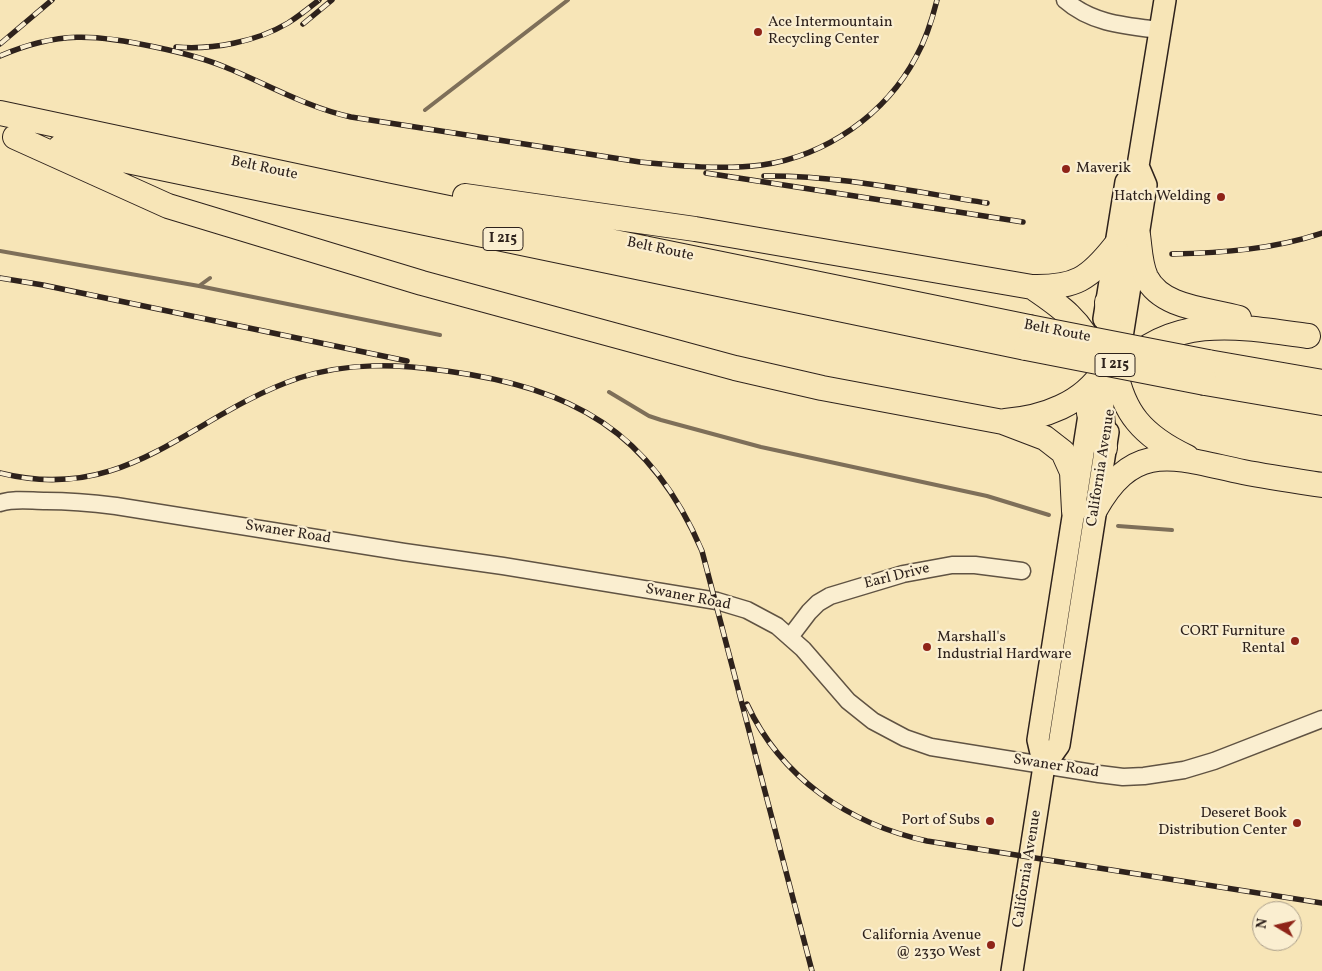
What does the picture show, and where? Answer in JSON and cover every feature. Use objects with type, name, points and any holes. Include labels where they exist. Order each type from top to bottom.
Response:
[{"type":"highway","name":"Belt Route","points":[[0,113],[334,184],[1028,337]]},
{"type":"highway","name":"Belt Route","points":[[8,136],[1206,372],[1322,402]]},
{"type":"highway","points":[[8,136],[168,206],[422,283],[751,372],[854,394],[1003,422],[1046,438],[1063,452],[1085,511],[1132,467],[1141,462],[1161,458],[1190,459],[1244,472],[1322,485]]},
{"type":"highway","points":[[334,184],[421,190],[592,213],[704,230],[1032,287],[1061,287],[1083,278],[1102,263],[1115,246]]},
{"type":"highway","points":[[1138,235],[1141,258],[1147,278],[1164,297],[1186,306],[1315,337]]},
{"type":"highway","points":[[1032,287],[1057,304],[1077,323],[1090,344],[1101,381]]},
{"type":"highway","points":[[1105,448],[1101,381],[1106,302]]},
{"type":"highway","points":[[1003,422],[1032,418],[1053,411],[1076,398],[1150,346],[1192,329],[1226,326],[1315,337]]},
{"type":"highway","points":[[1101,381],[1123,329]]},
{"type":"highway","name":"Belt Route","points":[[1206,372],[1322,382]]},
{"type":"highway","points":[[1101,381],[1120,389],[1136,420],[1157,440],[1190,459]]},
{"type":"main road","points":[[1106,302],[1126,182],[1138,166],[1165,0]]},
{"type":"main road","points":[[1123,329],[1146,185],[1138,166]]},
{"type":"main road","name":"California Avenue","points":[[1012,971],[1044,766],[1038,740],[1085,511],[1101,381]]},
{"type":"main road","name":"California Avenue","points":[[1085,511],[1105,448]]},
{"type":"street","points":[[1066,0],[1081,11],[1106,22],[1160,30]]},
{"type":"street","name":"Swaner Road","points":[[0,503],[10,500],[21,500],[86,502],[116,506],[716,601],[754,614],[777,626],[803,649],[848,702],[873,721],[904,738],[931,747],[1044,766],[1123,777],[1164,774],[1214,761],[1322,719]]},
{"type":"street","name":"Earl Drive","points":[[790,637],[809,612],[818,603],[830,596],[903,574],[952,565],[975,565],[1022,571]]},
{"type":"waterway","points":[[425,110],[568,0]]},
{"type":"waterway","points":[[0,251],[199,286],[440,335]]},
{"type":"waterway","points":[[199,286],[210,278]]},
{"type":"waterway","points":[[609,392],[649,416],[661,420],[761,447],[987,496],[1049,515]]},
{"type":"waterway","points":[[1118,526],[1172,530]]},
{"type":"railway","points":[[0,44],[52,0]]},
{"type":"railway","points":[[176,47],[219,46],[248,40],[288,23],[319,0]]},
{"type":"railway","points":[[303,24],[332,0]]},
{"type":"railway","points":[[0,56],[40,42],[59,39],[77,37],[114,39],[164,49],[208,61],[302,101],[351,117],[640,162],[701,167],[732,167],[762,165],[786,160],[809,152],[831,142],[871,114],[888,97],[916,57],[923,43],[937,0]]},
{"type":"railway","points":[[706,173],[1023,222]]},
{"type":"railway","points":[[764,176],[792,176],[848,181],[987,203]]},
{"type":"railway","points":[[1172,254],[1248,249],[1285,243],[1322,233]]},
{"type":"railway","points":[[0,278],[43,285],[407,361]]},
{"type":"railway","points":[[0,473],[45,480],[85,477],[122,467],[157,451],[260,394],[299,378],[336,369],[354,367],[410,367],[492,379],[532,389],[569,404],[602,422],[632,446],[658,475],[682,510],[702,551],[812,971]]},
{"type":"railway","points":[[747,704],[761,730],[798,775],[821,794],[845,810],[871,823],[898,833],[927,841],[1322,903]]},
{"type":"place","name":"Ace Intermountain Recycling Center","points":[[758,32]]},
{"type":"place","name":"Maverik","points":[[1066,169]]},
{"type":"place","name":"Hatch Welding","points":[[1221,197]]},
{"type":"place","name":"CORT Furniture Rental","points":[[1295,641]]},
{"type":"place","name":"Marshall's Industrial Hardware","points":[[927,647]]},
{"type":"place","name":"Port of Subs","points":[[990,821]]},
{"type":"place","name":"Deseret Book Distribution Center","points":[[1297,823]]},
{"type":"place","name":"California Avenue @ 2330 West","points":[[991,945]]}]
